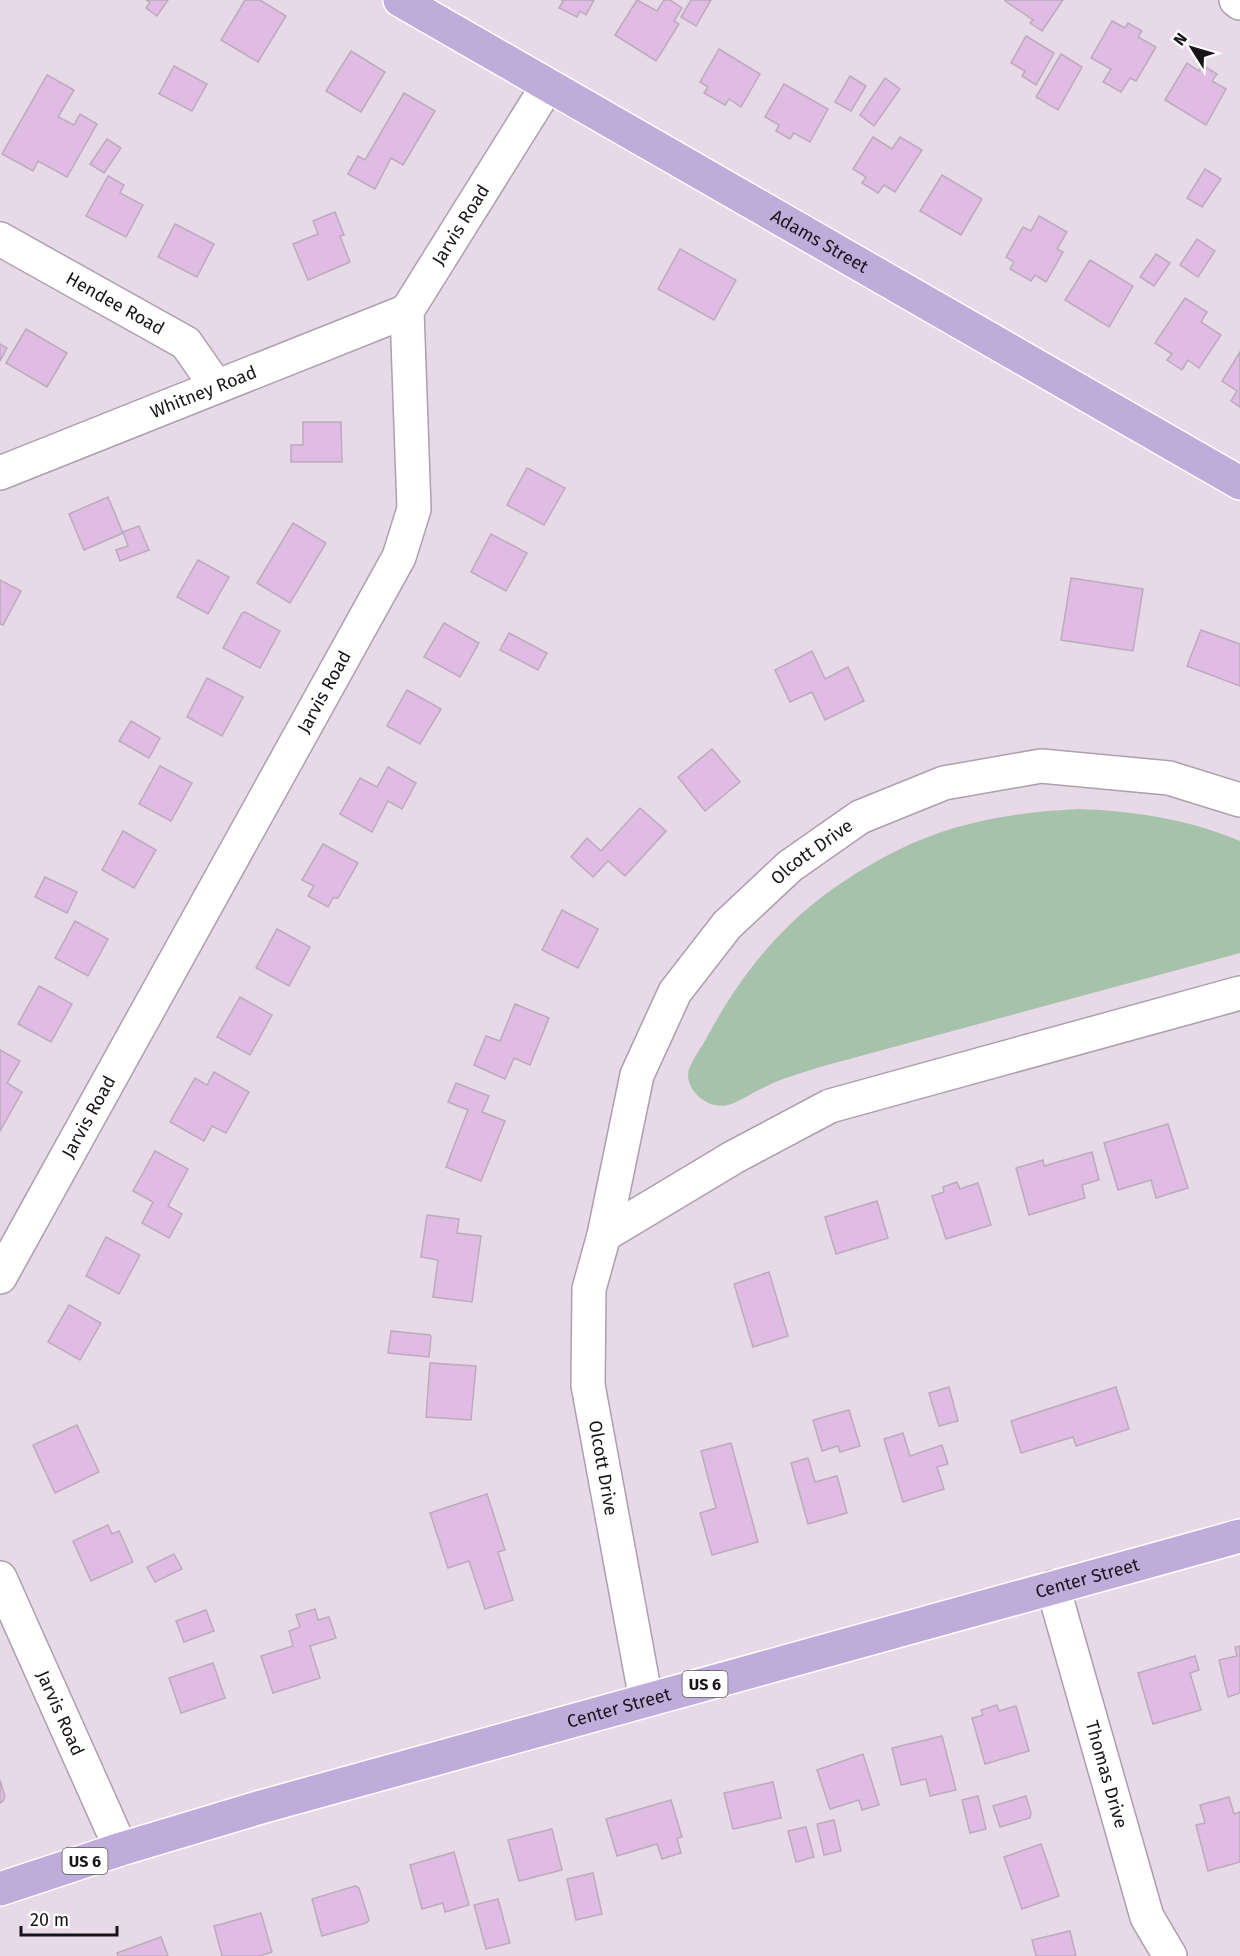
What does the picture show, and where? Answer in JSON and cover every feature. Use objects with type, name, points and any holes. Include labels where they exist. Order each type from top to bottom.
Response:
[{"type":"main road","name":"Adams Street","points":[[400,0],[1240,483]]},
{"type":"main road","name":"Center Street","points":[[0,1889],[261,1807],[1240,1536]]},
{"type":"street","points":[[1236,0],[1240,3]]},
{"type":"street","name":"Jarvis Road","points":[[0,1277],[399,557],[414,509],[407,311],[548,85]]},
{"type":"street","name":"Hendee Road","points":[[0,239],[186,343],[216,386]]},
{"type":"street","name":"Whitney Road","points":[[0,473],[407,311]]},
{"type":"street","name":"Olcott Drive","points":[[646,1700],[588,1385],[589,1289],[604,1235],[637,1075],[675,992],[727,925],[790,866],[860,817],[944,783],[1041,766],[1168,778],[1240,800]]},
{"type":"street","points":[[604,1235],[734,1157],[830,1106],[1240,993]]},
{"type":"street","name":"Jarvis Road","points":[[0,1578],[121,1850]]},
{"type":"street","name":"Thomas Drive","points":[[1053,1587],[1146,1917],[1170,1956]]},
{"type":"green space","points":[[1079,809],[1161,818],[1201,827],[1240,841],[1240,953],[820,1067],[778,1081],[727,1105],[718,1106],[709,1103],[699,1097],[691,1087],[689,1069],[727,1003],[748,972],[786,928],[845,880],[916,842],[961,826],[1008,816]]},
{"type":"building","points":[[146,0],[168,0],[157,16],[146,8],[150,2]]},
{"type":"building","points":[[245,0],[260,0],[286,16],[258,62],[221,40]]},
{"type":"building","points":[[561,0],[594,0],[586,15],[580,11],[577,17],[559,8],[563,1]]},
{"type":"building","points":[[637,0],[657,11],[664,0],[670,0],[682,8],[674,21],[679,24],[656,61],[615,35]]},
{"type":"building","points":[[691,0],[711,0],[696,26],[681,17]]},
{"type":"building","points":[[1006,0],[1063,0],[1042,31],[1030,23],[1033,20]]},
{"type":"building","points":[[1112,21],[1125,28],[1128,23],[1142,31],[1138,37],[1156,47],[1136,81],[1130,78],[1121,92],[1103,82],[1111,69],[1091,58]]},
{"type":"building","points":[[1026,36],[1054,53],[1036,85],[1022,76],[1025,71],[1011,63]]},
{"type":"building","points":[[719,49],[760,74],[741,107],[729,99],[725,105],[704,93],[708,87],[700,82]]},
{"type":"building","points":[[351,51],[385,72],[361,112],[326,91]]},
{"type":"building","points":[[1061,54],[1082,67],[1058,110],[1036,97]]},
{"type":"building","points":[[1187,63],[1199,71],[1202,65],[1217,74],[1212,81],[1226,89],[1206,125],[1165,100]]},
{"type":"building","points":[[174,66],[207,84],[192,111],[159,94]]},
{"type":"building","points":[[47,75],[74,90],[58,117],[74,125],[80,114],[97,124],[67,177],[38,161],[33,171],[2,154]]},
{"type":"building","points":[[850,76],[866,86],[851,111],[835,102]]},
{"type":"building","points":[[885,78],[900,89],[874,126],[860,115]]},
{"type":"building","points":[[784,84],[828,109],[810,142],[794,133],[790,139],[776,131],[779,125],[765,117]]},
{"type":"building","points":[[404,93],[435,111],[403,165],[391,158],[375,189],[348,174],[358,156],[365,160]]},
{"type":"building","points":[[873,137],[892,149],[900,137],[922,150],[895,192],[884,185],[878,193],[862,183],[866,177],[853,169]]},
{"type":"building","points":[[107,139],[121,148],[104,173],[90,164]]},
{"type":"building","points":[[1205,169],[1221,179],[1202,207],[1187,198]]},
{"type":"building","points":[[942,175],[982,199],[961,235],[920,211]]},
{"type":"building","points":[[108,176],[124,185],[120,193],[143,205],[126,237],[86,216]]},
{"type":"building","points":[[335,212],[344,235],[340,236],[350,262],[308,280],[293,244],[318,234],[313,221]]},
{"type":"building","points":[[1039,216],[1067,232],[1057,249],[1063,252],[1046,282],[1035,275],[1031,281],[1010,269],[1014,262],[1006,257],[1023,227],[1031,231]]},
{"type":"building","points":[[175,224],[214,244],[197,277],[158,257]]},
{"type":"building","points":[[1197,239],[1215,251],[1198,277],[1180,265]]},
{"type":"building","points":[[680,249],[736,280],[714,320],[658,289]]},
{"type":"building","points":[[1156,254],[1170,263],[1154,286],[1140,277]]},
{"type":"building","points":[[1090,260],[1133,286],[1109,327],[1065,300]]},
{"type":"building","points":[[1185,298],[1207,312],[1201,322],[1221,335],[1199,368],[1188,360],[1182,370],[1167,360],[1172,354],[1155,343]]},
{"type":"building","points":[[26,329],[67,353],[47,387],[6,363]]},
{"type":"building","points":[[0,344],[7,348],[0,361]]},
{"type":"building","points":[[1240,352],[1240,407],[1231,401],[1237,391],[1222,381]]},
{"type":"building","points":[[303,422],[341,422],[342,462],[291,462],[291,445],[303,445]]},
{"type":"building","points":[[527,468],[565,488],[544,525],[507,505]]},
{"type":"building","points":[[108,497],[123,533],[84,550],[69,514]]},
{"type":"building","points":[[293,523],[326,543],[290,603],[257,583]]},
{"type":"building","points":[[139,526],[149,550],[120,561],[116,550],[128,546],[123,532]]},
{"type":"building","points":[[491,534],[527,553],[506,591],[471,572]]},
{"type":"building","points":[[198,560],[229,577],[208,614],[177,597]]},
{"type":"building","points":[[1071,578],[1143,589],[1133,651],[1061,640]]},
{"type":"building","points":[[0,580],[21,591],[3,625],[0,624]]},
{"type":"building","points":[[245,612],[280,631],[260,668],[223,648],[242,613]]},
{"type":"building","points":[[444,623],[479,643],[460,677],[424,657]]},
{"type":"building","points":[[1201,630],[1240,644],[1240,686],[1187,666]]},
{"type":"building","points":[[509,633],[547,653],[538,670],[500,650]]},
{"type":"building","points":[[812,651],[825,679],[848,667],[864,701],[825,720],[812,692],[790,702],[775,670]]},
{"type":"building","points":[[207,678],[243,697],[222,736],[187,717]]},
{"type":"building","points":[[407,690],[441,709],[420,744],[387,726]]},
{"type":"building","points":[[131,721],[160,738],[149,758],[119,741]]},
{"type":"building","points":[[712,749],[740,782],[705,811],[678,777]]},
{"type":"building","points":[[160,766],[192,783],[171,821],[139,804]]},
{"type":"building","points":[[388,767],[416,783],[402,809],[388,801],[372,832],[340,814],[360,778],[377,787]]},
{"type":"building","points":[[640,808],[666,831],[625,876],[608,861],[593,877],[571,857],[587,838],[601,851]]},
{"type":"building","points":[[123,831],[156,850],[134,888],[102,870]]},
{"type":"building","points":[[323,844],[358,863],[338,898],[333,898],[328,907],[308,896],[314,886],[302,880]]},
{"type":"building","points":[[45,877],[77,892],[67,913],[35,897]]},
{"type":"building","points":[[562,910],[598,929],[578,968],[542,950]]},
{"type":"building","points":[[75,921],[108,939],[88,976],[55,958]]},
{"type":"building","points":[[277,929],[310,947],[289,986],[256,968]]},
{"type":"building","points":[[39,986],[72,1004],[51,1042],[18,1024]]},
{"type":"building","points":[[240,997],[272,1015],[250,1055],[217,1037]]},
{"type":"building","points":[[515,1004],[549,1018],[530,1065],[514,1058],[505,1079],[474,1065],[486,1036],[500,1041]]},
{"type":"building","points":[[0,1050],[20,1061],[7,1083],[22,1092],[0,1131]]},
{"type":"building","points":[[214,1072],[249,1092],[226,1133],[212,1126],[204,1141],[170,1122],[195,1078],[207,1085]]},
{"type":"building","points":[[456,1083],[489,1096],[482,1112],[505,1121],[481,1181],[446,1167],[468,1110],[448,1102]]},
{"type":"building","points":[[1168,1124],[1188,1188],[1156,1198],[1151,1180],[1118,1190],[1104,1143]]},
{"type":"building","points":[[155,1151],[188,1169],[168,1206],[182,1214],[169,1238],[142,1223],[153,1202],[133,1191]]},
{"type":"building","points":[[1092,1152],[1099,1180],[1082,1185],[1085,1198],[1029,1215],[1016,1168],[1043,1160],[1044,1166]]},
{"type":"building","points":[[957,1182],[960,1189],[978,1183],[991,1225],[946,1239],[932,1196],[944,1192],[943,1187]]},
{"type":"building","points":[[877,1201],[888,1238],[836,1254],[825,1217]]},
{"type":"building","points":[[427,1215],[459,1219],[457,1233],[481,1236],[472,1302],[433,1297],[438,1260],[421,1257]]},
{"type":"building","points":[[106,1237],[140,1255],[119,1294],[86,1276]]},
{"type":"building","points":[[769,1272],[788,1336],[753,1347],[734,1284]]},
{"type":"building","points":[[69,1305],[101,1323],[80,1360],[48,1342]]},
{"type":"building","points":[[391,1331],[430,1335],[429,1357],[388,1353]]},
{"type":"building","points":[[430,1363],[476,1366],[471,1420],[426,1417]]},
{"type":"building","points":[[949,1387],[958,1421],[939,1426],[929,1393]]},
{"type":"building","points":[[1116,1387],[1129,1429],[1076,1446],[1073,1437],[1021,1453],[1011,1421]]},
{"type":"building","points":[[849,1410],[860,1446],[840,1452],[838,1446],[822,1451],[813,1420]]},
{"type":"building","points":[[77,1425],[99,1472],[55,1493],[33,1445]]},
{"type":"building","points":[[903,1433],[910,1456],[942,1445],[948,1464],[937,1467],[944,1489],[903,1502],[884,1439]]},
{"type":"building","points":[[731,1443],[758,1542],[712,1555],[700,1513],[716,1508],[701,1451]]},
{"type":"building","points":[[808,1458],[815,1482],[837,1476],[847,1513],[808,1524],[791,1463]]},
{"type":"building","points":[[487,1494],[505,1550],[498,1552],[513,1600],[485,1609],[469,1561],[448,1568],[430,1513]]},
{"type":"building","points":[[108,1525],[112,1534],[119,1531],[133,1562],[91,1581],[73,1541]]},
{"type":"building","points":[[174,1554],[182,1569],[155,1582],[147,1567]]},
{"type":"building","points":[[315,1609],[318,1620],[329,1617],[336,1638],[310,1646],[320,1678],[273,1693],[261,1656],[293,1646],[289,1631],[300,1627],[296,1615]]},
{"type":"building","points":[[206,1610],[214,1631],[184,1642],[176,1621]]},
{"type":"building","points":[[1240,1646],[1240,1693],[1228,1697],[1219,1660],[1237,1656],[1235,1647]]},
{"type":"building","points":[[1195,1656],[1199,1670],[1190,1673],[1201,1710],[1153,1724],[1138,1673]]},
{"type":"building","points":[[213,1663],[225,1698],[181,1713],[169,1678]]},
{"type":"building","points":[[997,1705],[999,1711],[1016,1706],[1029,1751],[985,1764],[972,1718],[983,1715],[981,1710]]},
{"type":"building","points":[[942,1736],[956,1790],[930,1796],[926,1779],[901,1785],[892,1748]]},
{"type":"building","points":[[863,1754],[879,1805],[862,1810],[859,1800],[830,1809],[817,1770]]},
{"type":"building","points":[[0,1780],[5,1797],[0,1803]]},
{"type":"building","points":[[773,1782],[781,1818],[733,1829],[724,1793]]},
{"type":"building","points":[[978,1796],[986,1829],[970,1833],[962,1800]]},
{"type":"building","points":[[1026,1796],[1031,1813],[1030,1818],[1000,1827],[993,1806]]},
{"type":"building","points":[[1229,1797],[1234,1814],[1240,1812],[1240,1862],[1208,1871],[1196,1825],[1205,1823],[1200,1805]]},
{"type":"building","points":[[671,1800],[682,1837],[677,1838],[681,1853],[662,1859],[657,1844],[617,1856],[606,1819]]},
{"type":"building","points":[[834,1820],[841,1851],[824,1855],[817,1824]]},
{"type":"building","points":[[806,1827],[814,1857],[796,1862],[788,1831]]},
{"type":"building","points":[[552,1829],[562,1870],[519,1881],[508,1840]]},
{"type":"building","points":[[1041,1844],[1059,1896],[1022,1909],[1004,1857]]},
{"type":"building","points":[[454,1852],[469,1905],[445,1912],[443,1903],[422,1909],[410,1865]]},
{"type":"building","points":[[593,1873],[602,1914],[576,1920],[567,1879]]},
{"type":"building","points":[[355,1886],[359,1888],[369,1920],[366,1923],[322,1936],[312,1899]]},
{"type":"building","points":[[498,1899],[510,1943],[486,1949],[474,1905]]},
{"type":"building","points":[[261,1913],[272,1952],[259,1956],[222,1956],[214,1926]]},
{"type":"building","points":[[1070,1931],[1076,1956],[1036,1956],[1032,1940]]},
{"type":"building","points":[[161,1937],[168,1956],[118,1956],[117,1953]]}]
